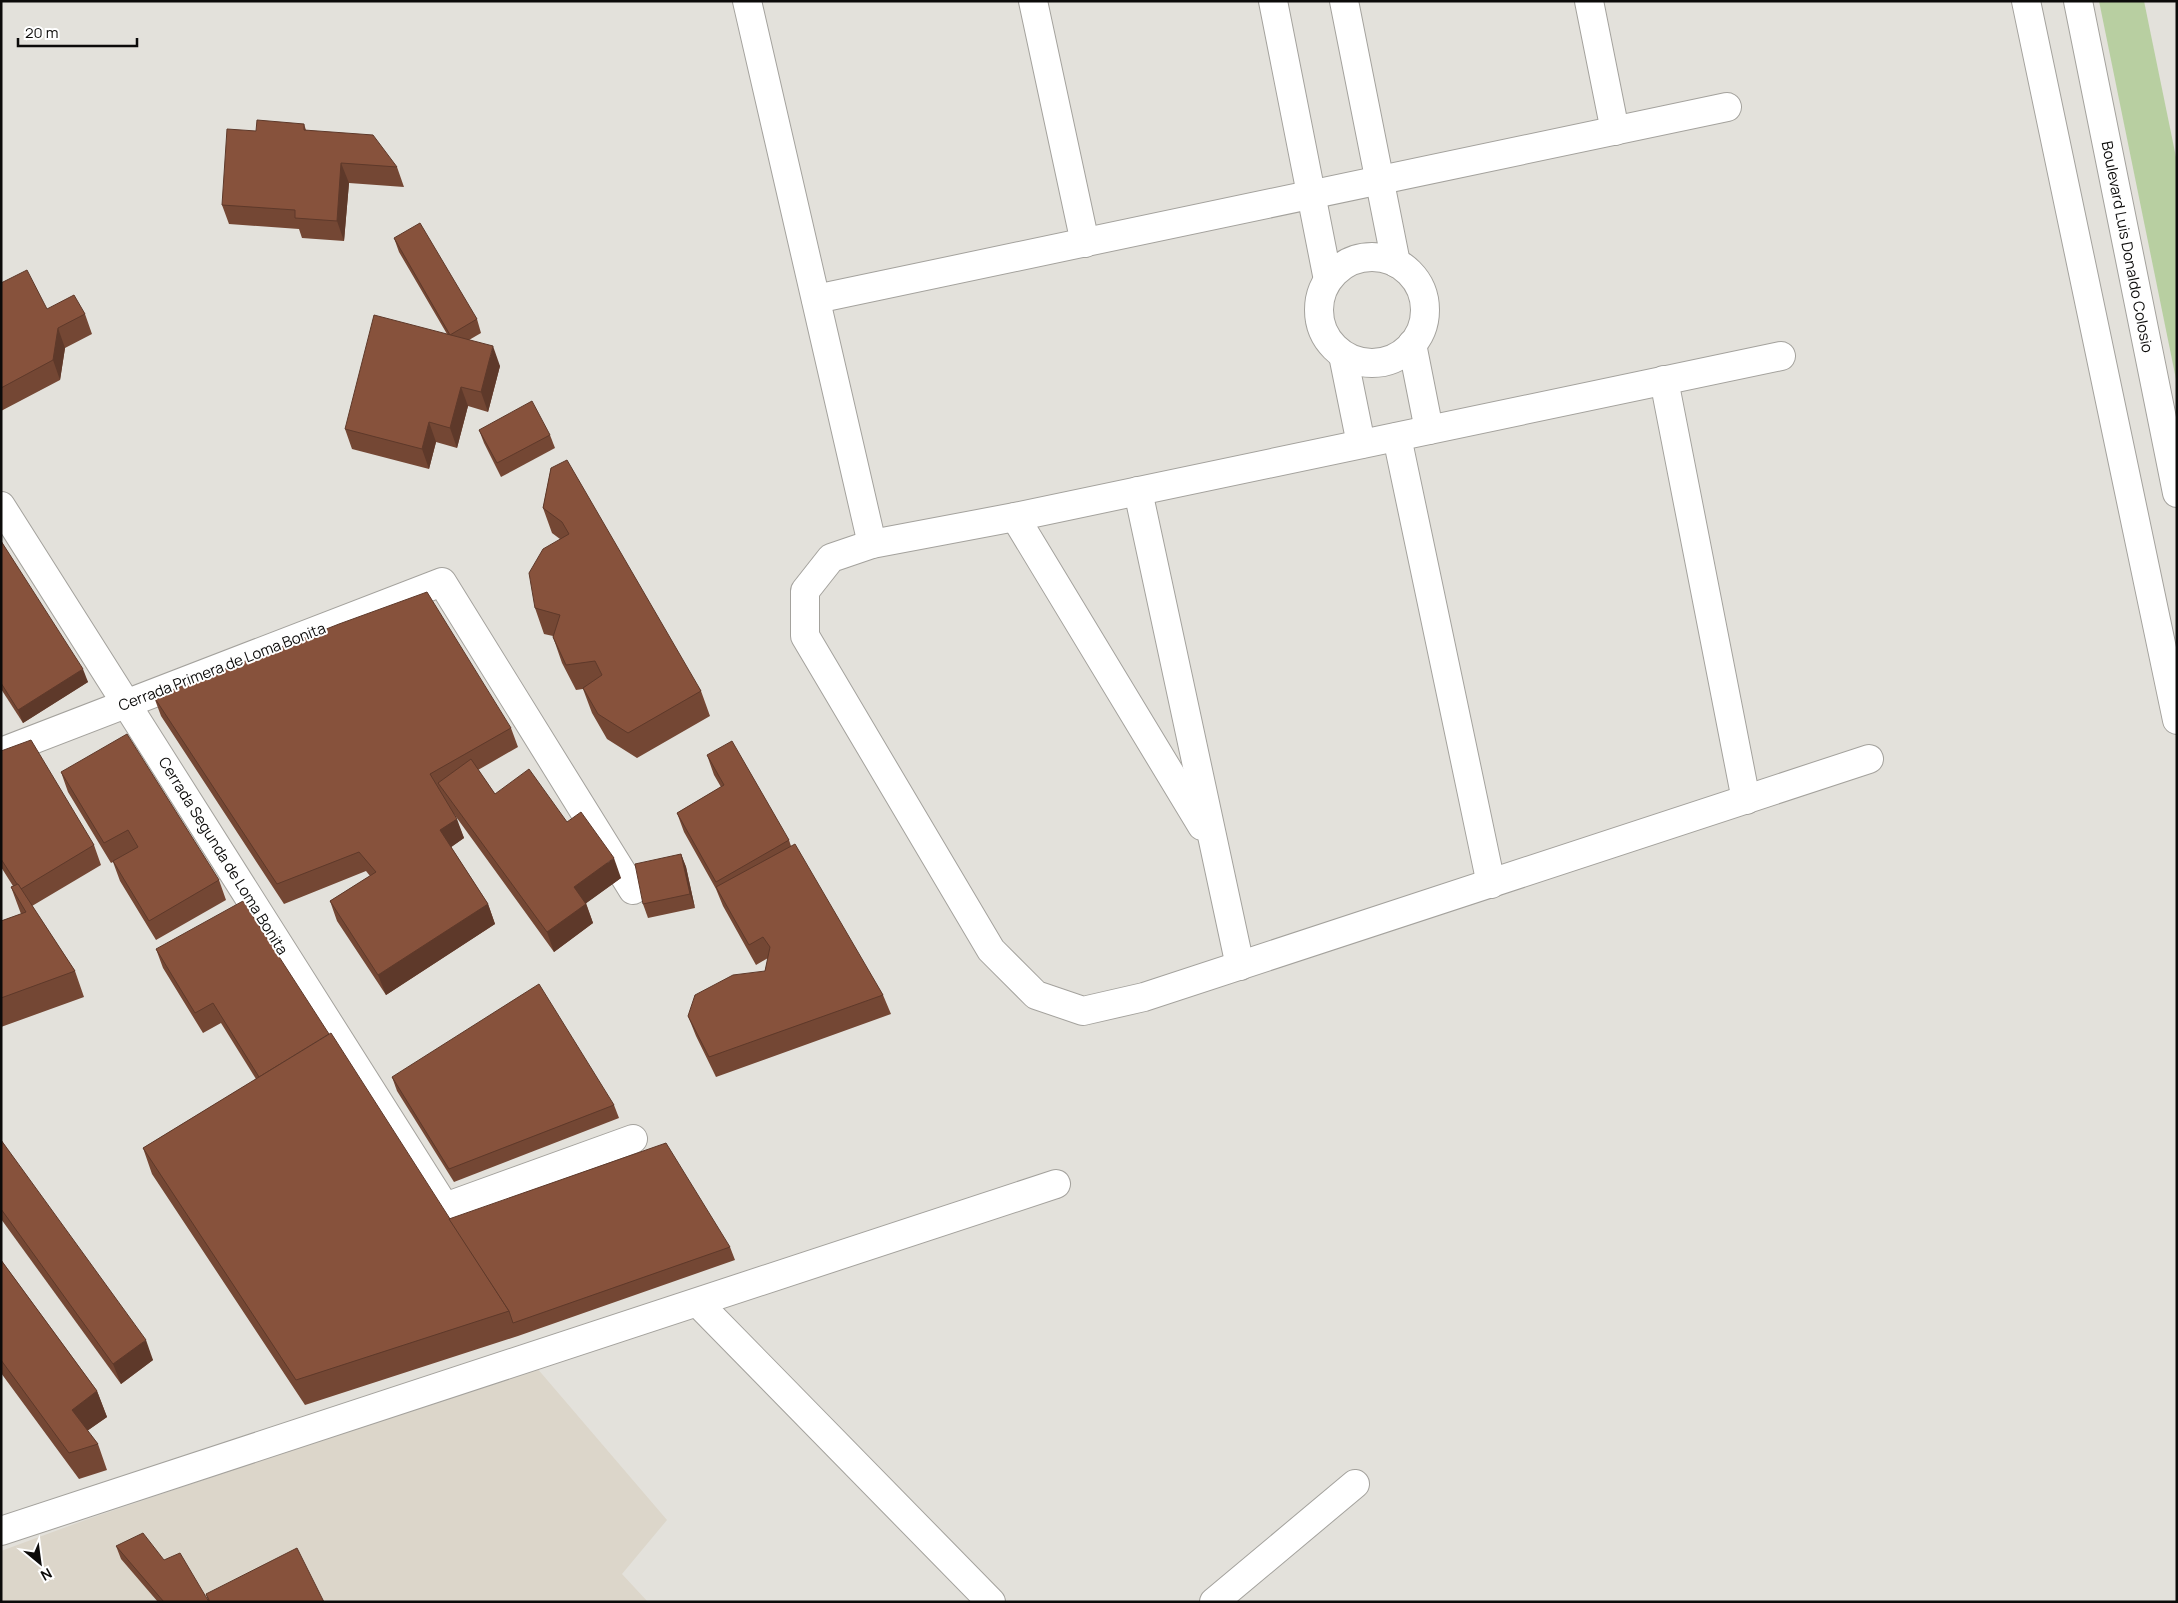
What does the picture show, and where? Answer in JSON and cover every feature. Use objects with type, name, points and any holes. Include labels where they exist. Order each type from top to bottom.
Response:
[{"type":"street","points":[[747,1],[872,544]]},
{"type":"street","points":[[1033,1],[1085,243]]},
{"type":"street","points":[[1273,1],[1328,280]]},
{"type":"street","points":[[1344,1],[1396,263]]},
{"type":"street","points":[[1589,1],[1615,131]]},
{"type":"street","points":[[2026,1],[2177,720]]},
{"type":"street","name":"Boulevard Luis Donaldo Colosio","points":[[2078,1],[2177,493]]},
{"type":"street","points":[[816,299],[1727,107]]},
{"type":"street","points":[[1378,257],[1396,263],[1408,271],[1418,284],[1424,299],[1425,318],[1419,335],[1407,350],[1391,360],[1373,363],[1354,360],[1338,352],[1326,338],[1320,320],[1319,304],[1328,280],[1332,274],[1346,264],[1362,258],[1378,257]]},
{"type":"street","points":[[1412,344],[1429,430]]},
{"type":"street","points":[[1343,355],[1361,444]]},
{"type":"street","points":[[1781,356],[1015,517],[872,544],[830,558],[805,591],[806,636],[991,950],[1036,995],[1083,1011],[1144,998],[1869,759]]},
{"type":"street","points":[[1664,380],[1746,800]]},
{"type":"street","points":[[1397,436],[1491,884]]},
{"type":"street","points":[[1138,491],[1240,966]]},
{"type":"street","name":"Cerrada Segunda de Loma Bonita","points":[[1,506],[445,1207],[633,1139]]},
{"type":"street","points":[[1015,517],[1214,844]]},
{"type":"street","name":"Cerrada Primera de Loma Bonita","points":[[1,752],[442,582],[634,890]]},
{"type":"street","points":[[1,1532],[1056,1184]]},
{"type":"street","points":[[698,1303],[991,1602]]},
{"type":"street","points":[[1214,1602],[1355,1484]]},
{"type":"shaded area","points":[[536,1367],[667,1520],[622,1574],[648,1602],[1,1602],[1,1551],[88,1519]]},
{"type":"green space","points":[[2099,1],[2144,1],[2177,162],[2177,384]]},
{"type":"building","points":[[257,120],[304,124],[304,130],[373,135],[397,167],[341,163],[337,221],[295,218],[295,210],[222,205],[227,129],[256,131]]},
{"type":"building","points":[[420,223],[477,319],[450,335],[394,238]]},
{"type":"building","points":[[27,270],[47,309],[74,295],[85,314],[58,328],[53,360],[1,388],[1,283]]},
{"type":"building","points":[[374,315],[493,346],[481,392],[461,387],[450,428],[429,422],[422,449],[345,429]]},
{"type":"building","points":[[532,401],[550,435],[497,463],[479,430]]},
{"type":"building","points":[[567,460],[701,691],[628,733],[598,714],[583,688],[602,675],[595,661],[566,665],[553,637],[560,615],[535,608],[529,573],[543,549],[569,534],[562,522],[543,508],[551,468]]},
{"type":"building","points":[[1,541],[83,669],[18,710],[1,683]]},
{"type":"building","points":[[427,592],[511,728],[430,774],[457,819],[440,830],[488,904],[378,975],[330,901],[376,872],[359,852],[277,884],[154,697],[339,624]]},
{"type":"building","points":[[127,734],[219,880],[149,921],[113,861],[138,847],[128,830],[104,843],[61,772]]},
{"type":"building","points":[[31,740],[94,845],[21,889],[1,859],[1,751]]},
{"type":"building","points":[[732,741],[789,840],[716,882],[677,813],[724,785],[707,755]]},
{"type":"building","points":[[471,759],[495,794],[529,769],[567,822],[581,812],[614,858],[574,887],[586,904],[547,932],[438,783]]},
{"type":"building","points":[[795,844],[883,995],[709,1057],[688,1016],[695,995],[733,975],[765,971],[770,947],[763,937],[749,945],[716,887]]},
{"type":"building","points":[[681,854],[690,894],[643,904],[635,864]]},
{"type":"building","points":[[18,884],[75,971],[1,998],[1,921],[26,912],[11,887]]},
{"type":"building","points":[[243,901],[329,1034],[259,1077],[213,1003],[195,1013],[156,949]]},
{"type":"building","points":[[539,984],[614,1105],[449,1169],[392,1077]]},
{"type":"building","points":[[331,1033],[509,1311],[296,1380],[143,1148]]},
{"type":"building","points":[[1,1140],[146,1340],[113,1364],[1,1209]]},
{"type":"building","points":[[666,1143],[730,1247],[513,1323],[509,1311],[449,1219]]},
{"type":"building","points":[[1,1260],[97,1391],[72,1410],[98,1444],[69,1453],[1,1360]]},
{"type":"building","points":[[143,1533],[164,1560],[180,1553],[209,1602],[164,1602],[116,1546]]},
{"type":"building","points":[[297,1548],[324,1602],[210,1602],[206,1594]]}]
